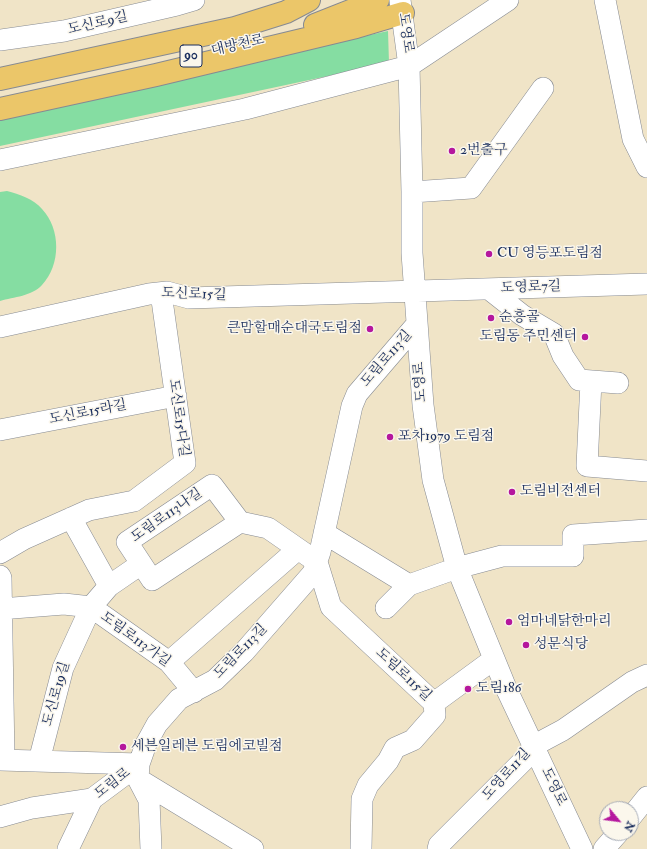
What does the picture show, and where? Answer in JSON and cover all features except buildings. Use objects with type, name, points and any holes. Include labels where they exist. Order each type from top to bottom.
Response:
[{"type":"main road","points":[[0,68],[144,39],[296,0]]},
{"type":"main road","name":"대방천로","points":[[0,79],[235,28],[286,12],[309,0]]},
{"type":"main road","name":"대방천로","points":[[0,97],[255,43],[320,24],[378,0]]},
{"type":"main road","points":[[0,110],[156,75],[348,29],[401,6]]},
{"type":"street","name":"도신로9길","points":[[0,40],[64,31],[194,0]]},
{"type":"street","points":[[409,66],[508,0]]},
{"type":"street","points":[[604,0],[633,139],[647,167]]},
{"type":"street","name":"도영로","points":[[401,6],[409,66],[412,253],[423,405],[433,480],[457,568],[494,659],[582,849]]},
{"type":"street","name":"도영로","points":[[0,160],[245,109],[409,66]]},
{"type":"street","points":[[412,192],[471,188],[542,88]]},
{"type":"street","name":"도영로7길","points":[[415,291],[647,284]]},
{"type":"street","points":[[489,289],[522,315],[554,334],[563,356],[579,380],[618,383]]},
{"type":"street","name":"도신로15길","points":[[0,327],[142,296],[167,292],[189,298],[415,291]]},
{"type":"street","name":"도신로15다길","points":[[0,553],[24,539],[89,510],[134,501],[185,463],[161,293]]},
{"type":"street","name":"도림로113길","points":[[139,771],[146,744],[157,724],[179,699],[215,680],[244,652],[313,573],[324,533],[352,406],[357,394],[417,324]]},
{"type":"street","points":[[591,381],[587,466],[647,471]]},
{"type":"street","name":"도신로15라길","points":[[0,430],[176,396]]},
{"type":"street","name":"도림로113나길","points":[[212,485],[240,522],[152,580],[127,542],[212,485]]},
{"type":"street","points":[[71,518],[109,586]]},
{"type":"street","points":[[240,522],[268,528],[317,562]]},
{"type":"street","points":[[386,608],[409,585],[457,568],[502,556],[573,556],[573,535],[647,530]]},
{"type":"street","points":[[324,533],[409,585]]},
{"type":"street","points":[[169,662],[298,549]]},
{"type":"street","name":"도림로115길","points":[[317,562],[331,607],[434,703],[435,716],[413,740],[395,748],[388,761],[368,785],[362,799],[361,849]]},
{"type":"street","name":"도림로113가길","points":[[91,607],[109,586],[141,564]]},
{"type":"street","points":[[0,576],[2,578],[2,760],[39,761],[139,771],[253,849]]},
{"type":"street","name":"도림로113가길","points":[[1,609],[64,604],[91,607],[169,662],[194,692]]},
{"type":"street","name":"도신로19길","points":[[39,761],[63,668],[91,607]]},
{"type":"street","points":[[434,703],[494,659]]},
{"type":"street","name":"도영로11길","points":[[438,849],[440,845],[526,758],[533,746],[563,730],[632,682],[647,676]]},
{"type":"street","points":[[139,771],[149,800],[151,849]]},
{"type":"street","name":"도림로","points":[[68,849],[92,799],[139,771]]},
{"type":"street","points":[[639,807],[647,797]]},
{"type":"street","points":[[0,817],[32,808],[92,799]]},
{"type":"street","points":[[604,849],[611,841]]},
{"type":"green space","points":[[388,31],[389,63],[0,146],[0,115]]},
{"type":"green space","points":[[7,191],[21,195],[39,205],[53,226],[56,247],[53,268],[38,289],[22,296],[0,301],[0,192]]},
{"type":"place","name":"2번출구","points":[[452,151]]},
{"type":"place","name":"CU 영등포도림점","points":[[489,254]]},
{"type":"place","name":"순흥골","points":[[491,318]]},
{"type":"place","name":"큰맘할매순대국도림점","points":[[370,329]]},
{"type":"place","name":"도림동 주민센터","points":[[585,337]]},
{"type":"place","name":"포차1979 도림점","points":[[390,437]]},
{"type":"place","name":"도림비전센터","points":[[512,492]]},
{"type":"place","name":"엄마네닭한마리","points":[[509,622]]},
{"type":"place","name":"성문식당","points":[[526,645]]},
{"type":"place","name":"도림186","points":[[468,689]]},
{"type":"place","name":"세븐일레븐 도림에코빌점","points":[[123,747]]}]
